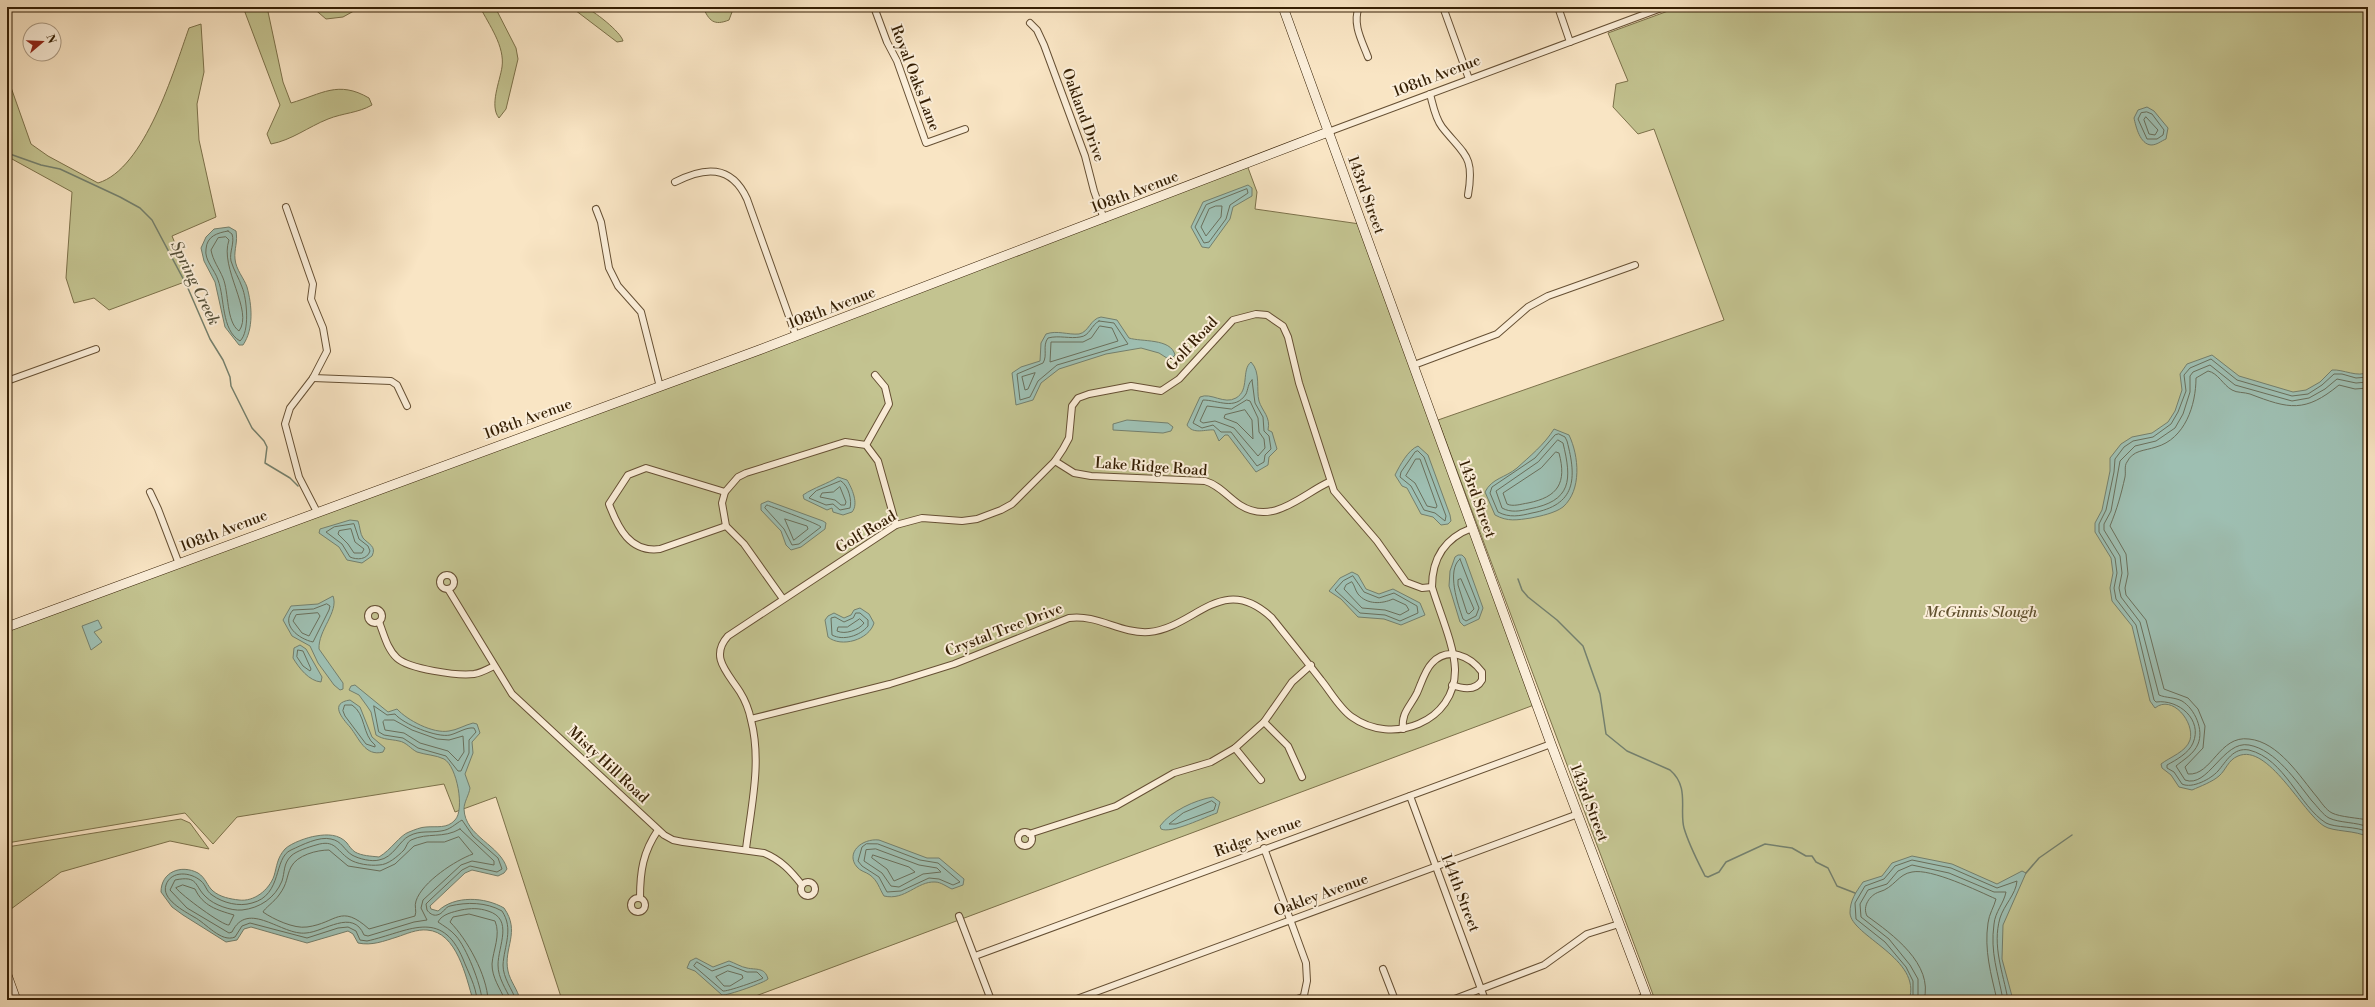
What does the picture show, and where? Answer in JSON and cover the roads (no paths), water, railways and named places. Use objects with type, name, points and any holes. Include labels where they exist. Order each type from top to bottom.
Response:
[{"type":"street","name":"Royal Oaks Lane","points":[[874,7],[887,42],[897,61],[926,143],[965,129]]},
{"type":"street","name":"143rd Street","points":[[1283,7],[1551,744],[1647,998]]},
{"type":"street","points":[[1359,7],[1356,13],[1357,28],[1368,57]]},
{"type":"street","points":[[1443,7],[1470,79]]},
{"type":"street","points":[[1558,7],[1570,42]]},
{"type":"street","name":"108th Avenue","points":[[7,627],[796,336],[1328,132],[1664,7]]},
{"type":"street","name":"Oakland Drive","points":[[1030,23],[1036,30],[1044,45],[1086,156],[1094,191],[1104,219]]},
{"type":"street","points":[[1430,94],[1441,126],[1462,148],[1468,162],[1471,178],[1468,195]]},
{"type":"street","points":[[675,182],[690,174],[708,171],[723,174],[739,185],[747,199],[796,336]]},
{"type":"street","points":[[286,207],[313,284],[311,299],[323,328],[327,351],[313,378],[290,408],[286,424],[299,477],[317,512]]},
{"type":"street","points":[[596,209],[601,222],[609,268],[618,286],[641,312],[647,331],[654,369],[660,386]]},
{"type":"street","points":[[1414,365],[1490,338],[1513,322],[1528,307],[1548,296],[1635,265]]},
{"type":"street","name":"Golf Road","points":[[751,719],[741,693],[724,669],[719,649],[728,636],[896,525],[922,518],[962,521],[988,516],[1012,504],[1054,461],[1069,438],[1072,406],[1078,398],[1088,394],[1131,386],[1153,391],[1161,391],[1179,380],[1233,320],[1256,314],[1276,320],[1283,326],[1288,337],[1300,384],[1329,482],[1334,491],[1377,541],[1406,582],[1422,588],[1432,587]]},
{"type":"street","points":[[7,381],[96,349]]},
{"type":"street","points":[[866,444],[889,404],[885,387],[875,375]]},
{"type":"street","points":[[313,378],[391,381],[397,385],[406,406]]},
{"type":"street","points":[[783,599],[744,544],[726,526],[722,503],[725,492],[738,477],[746,473],[845,442],[866,444]]},
{"type":"street","points":[[866,444],[878,462],[896,525]]},
{"type":"street","name":"Lake Ridge Road","points":[[1054,461],[1074,473],[1091,476],[1205,481],[1220,488],[1228,498],[1243,507],[1264,512],[1285,508],[1329,482]]},
{"type":"street","points":[[725,492],[646,468],[628,476],[609,504],[617,525],[628,540],[650,550],[660,549],[726,526]]},
{"type":"street","points":[[150,492],[158,508],[179,564]]},
{"type":"street","name":"Crystal Tree Drive","points":[[751,719],[890,684],[954,664],[1070,618],[1081,616],[1094,618],[1123,630],[1150,632],[1165,629],[1206,606],[1229,600],[1246,602],[1264,611],[1311,665],[1352,717],[1381,730],[1403,729],[1427,720],[1436,713],[1444,705],[1452,685],[1455,670],[1452,653],[1432,587],[1434,562],[1439,552],[1455,536],[1472,528]]},
{"type":"street","name":"Misty Hill Road","points":[[448,589],[512,694],[658,830],[673,840],[746,849],[775,857],[789,869],[802,885]]},
{"type":"street","points":[[379,622],[389,649],[402,662],[415,667],[463,674],[474,674],[494,666]]},
{"type":"street","points":[[1403,729],[1402,715],[1416,695],[1431,663],[1452,653],[1464,656],[1480,668],[1483,676],[1480,684],[1468,689],[1452,685]]},
{"type":"street","points":[[1029,834],[1116,806],[1174,773],[1211,762],[1235,748],[1252,736],[1264,722],[1292,682],[1311,665]]},
{"type":"street","points":[[746,849],[757,760],[751,719]]},
{"type":"street","points":[[1264,722],[1288,746],[1302,777]]},
{"type":"street","name":"Ridge Avenue","points":[[974,956],[1264,848],[1551,744]]},
{"type":"street","points":[[1235,748],[1261,780]]},
{"type":"street","name":"144th Street","points":[[1410,796],[1485,1000]]},
{"type":"street","name":"Oakley Avenue","points":[[1074,1000],[1578,814]]},
{"type":"street","points":[[640,898],[640,874],[643,859],[649,844],[658,830]]},
{"type":"street","points":[[1264,848],[1306,963],[1307,981],[1303,998],[1294,1000]]},
{"type":"street","points":[[959,916],[991,1000]]},
{"type":"street","points":[[1452,1000],[1544,966],[1587,934],[1619,924]]},
{"type":"street","points":[[1383,969],[1395,1000]]},
{"type":"street","points":[[7,975],[16,1000]]},
{"type":"street","points":[[1636,1000],[1647,998]]},
{"type":"water","points":[[2147,107],[2154,111],[2168,128],[2166,139],[2153,145],[2147,144],[2141,138],[2134,118],[2138,110]]},
{"type":"water","points":[[1248,185],[1252,188],[1252,196],[1233,207],[1230,219],[1209,248],[1202,247],[1191,227],[1203,202]]},
{"type":"water","points":[[229,227],[236,231],[236,263],[247,287],[251,309],[249,332],[243,345],[239,345],[225,327],[215,282],[204,261],[201,248],[206,237],[214,229]]},
{"type":"water","points":[[1101,317],[1117,320],[1129,338],[1162,343],[1168,346],[1175,355],[1170,360],[1159,353],[1141,348],[1106,354],[1059,369],[1041,383],[1033,400],[1016,405],[1012,373],[1021,367],[1040,361],[1041,343],[1046,334],[1054,332],[1079,334],[1085,331],[1094,320]]},
{"type":"water","points":[[2212,355],[2239,376],[2293,392],[2306,390],[2320,382],[2332,370],[2355,374],[2364,374],[2368,372],[2368,837],[2357,833],[2324,826],[2315,818],[2273,769],[2261,759],[2249,755],[2238,756],[2229,763],[2216,778],[2192,790],[2179,787],[2171,775],[2162,768],[2161,764],[2181,751],[2188,744],[2191,733],[2189,725],[2186,718],[2175,707],[2162,705],[2155,708],[2150,701],[2132,626],[2112,601],[2110,588],[2113,573],[2111,558],[2095,532],[2095,523],[2102,510],[2110,471],[2110,458],[2121,444],[2132,437],[2152,433],[2168,422],[2175,411],[2182,390],[2180,374],[2187,364]]},
{"type":"water","points":[[1251,362],[1256,371],[1260,405],[1267,418],[1269,425],[1268,430],[1272,432],[1277,449],[1269,457],[1268,465],[1256,472],[1228,435],[1225,435],[1219,441],[1214,430],[1196,431],[1187,425],[1200,397],[1209,396],[1227,400],[1236,398],[1243,390],[1246,370]]},
{"type":"water","points":[[1127,420],[1168,423],[1173,427],[1171,431],[1163,433],[1113,430],[1113,424]]},
{"type":"water","points":[[1554,429],[1569,435],[1575,453],[1577,463],[1576,482],[1569,500],[1563,507],[1556,511],[1531,518],[1508,520],[1495,515],[1485,492],[1488,487],[1517,468],[1532,455]]},
{"type":"water","points":[[1418,446],[1428,455],[1450,515],[1451,521],[1448,524],[1441,525],[1433,517],[1421,514],[1407,488],[1402,486],[1395,475],[1408,454]]},
{"type":"water","points":[[838,477],[847,480],[853,492],[855,505],[852,512],[843,515],[833,512],[832,508],[827,510],[804,499],[803,495]]},
{"type":"water","points":[[768,501],[823,521],[826,523],[825,529],[801,547],[791,550],[786,545],[781,531],[761,510],[761,504]]},
{"type":"water","points":[[350,520],[358,521],[362,536],[373,547],[372,556],[362,563],[347,560],[339,547],[319,533],[320,529]]},
{"type":"water","points":[[1462,555],[1465,558],[1483,608],[1479,619],[1464,626],[1460,622],[1449,586],[1450,571],[1455,557]]},
{"type":"water","points":[[1352,572],[1358,575],[1366,589],[1379,594],[1393,589],[1420,603],[1425,615],[1401,625],[1384,619],[1358,617],[1341,599],[1329,591],[1340,578]]},
{"type":"water","points":[[333,596],[333,608],[322,635],[319,649],[343,683],[343,689],[340,690],[334,685],[318,663],[310,646],[292,636],[283,620],[291,606],[318,604]]},
{"type":"water","points":[[860,608],[869,614],[874,623],[867,634],[861,638],[847,642],[840,642],[828,637],[825,620],[828,616],[834,613],[844,618],[851,615],[854,610]]},
{"type":"water","points":[[98,620],[102,628],[94,632],[102,642],[91,650],[82,626]]},
{"type":"water","points":[[300,645],[306,649],[322,677],[321,682],[308,677],[293,658],[294,648]]},
{"type":"water","points":[[355,685],[388,712],[397,709],[407,718],[428,728],[449,731],[473,723],[477,724],[480,733],[472,742],[473,753],[465,774],[470,788],[464,806],[466,819],[476,834],[498,853],[507,869],[504,873],[498,876],[472,870],[465,873],[430,906],[431,909],[438,911],[453,902],[470,899],[496,904],[504,908],[511,925],[507,963],[508,971],[520,1000],[473,1000],[459,957],[446,939],[437,933],[427,930],[419,930],[383,941],[363,944],[358,943],[353,934],[348,931],[307,943],[251,927],[244,929],[237,940],[226,942],[172,907],[161,892],[164,879],[168,875],[185,869],[192,870],[201,875],[211,889],[219,895],[236,900],[250,899],[260,894],[269,886],[282,852],[291,845],[300,841],[316,836],[333,835],[344,840],[355,852],[367,856],[379,857],[402,836],[409,832],[424,827],[449,825],[455,820],[458,815],[459,807],[458,788],[453,770],[449,763],[444,759],[417,752],[402,742],[384,739],[376,735],[371,712],[359,695],[349,690],[351,686]]},
{"type":"water","points":[[350,700],[360,707],[372,737],[385,748],[383,752],[372,752],[363,746],[341,715],[339,711],[340,704]]},
{"type":"water","points":[[1213,797],[1220,802],[1217,813],[1180,827],[1166,830],[1161,829],[1160,826],[1177,811],[1191,804]]},
{"type":"water","points":[[879,840],[927,858],[939,858],[964,879],[963,885],[952,889],[935,882],[922,884],[905,894],[898,896],[884,896],[877,882],[873,877],[857,867],[853,857],[854,852],[861,844],[867,841]]},
{"type":"water","points":[[1912,856],[1952,864],[1997,884],[2022,871],[2026,873],[2003,925],[2002,959],[2013,1000],[1909,1000],[1911,985],[1906,972],[1897,961],[1853,922],[1850,913],[1852,900],[1863,882],[1882,876],[1892,863]]},
{"type":"water","points":[[696,958],[713,967],[729,961],[745,967],[760,970],[765,972],[768,979],[761,983],[722,995],[695,971],[687,968],[690,961]]},
{"type":"waterway","name":"Spring Creek","points":[[7,153],[41,165],[60,169],[140,208],[152,220],[187,286],[210,339],[223,360],[230,377],[231,386],[252,428],[264,441],[267,447],[265,463],[290,478],[298,486]]},
{"type":"waterway","points":[[1518,579],[1522,590],[1528,597],[1557,620],[1583,646],[1600,694],[1606,734],[1627,751],[1670,770],[1676,777],[1682,791],[1684,828],[1705,876],[1708,877],[1719,872],[1726,862],[1765,844],[1792,848],[1806,856],[1812,856],[1816,862],[1828,868],[1837,886],[1855,893]]},
{"type":"waterway","points":[[2026,873],[2039,858],[2072,835]]},
{"type":"park label","name":"McGinnis Slough","points":[[1981,612]]}]
